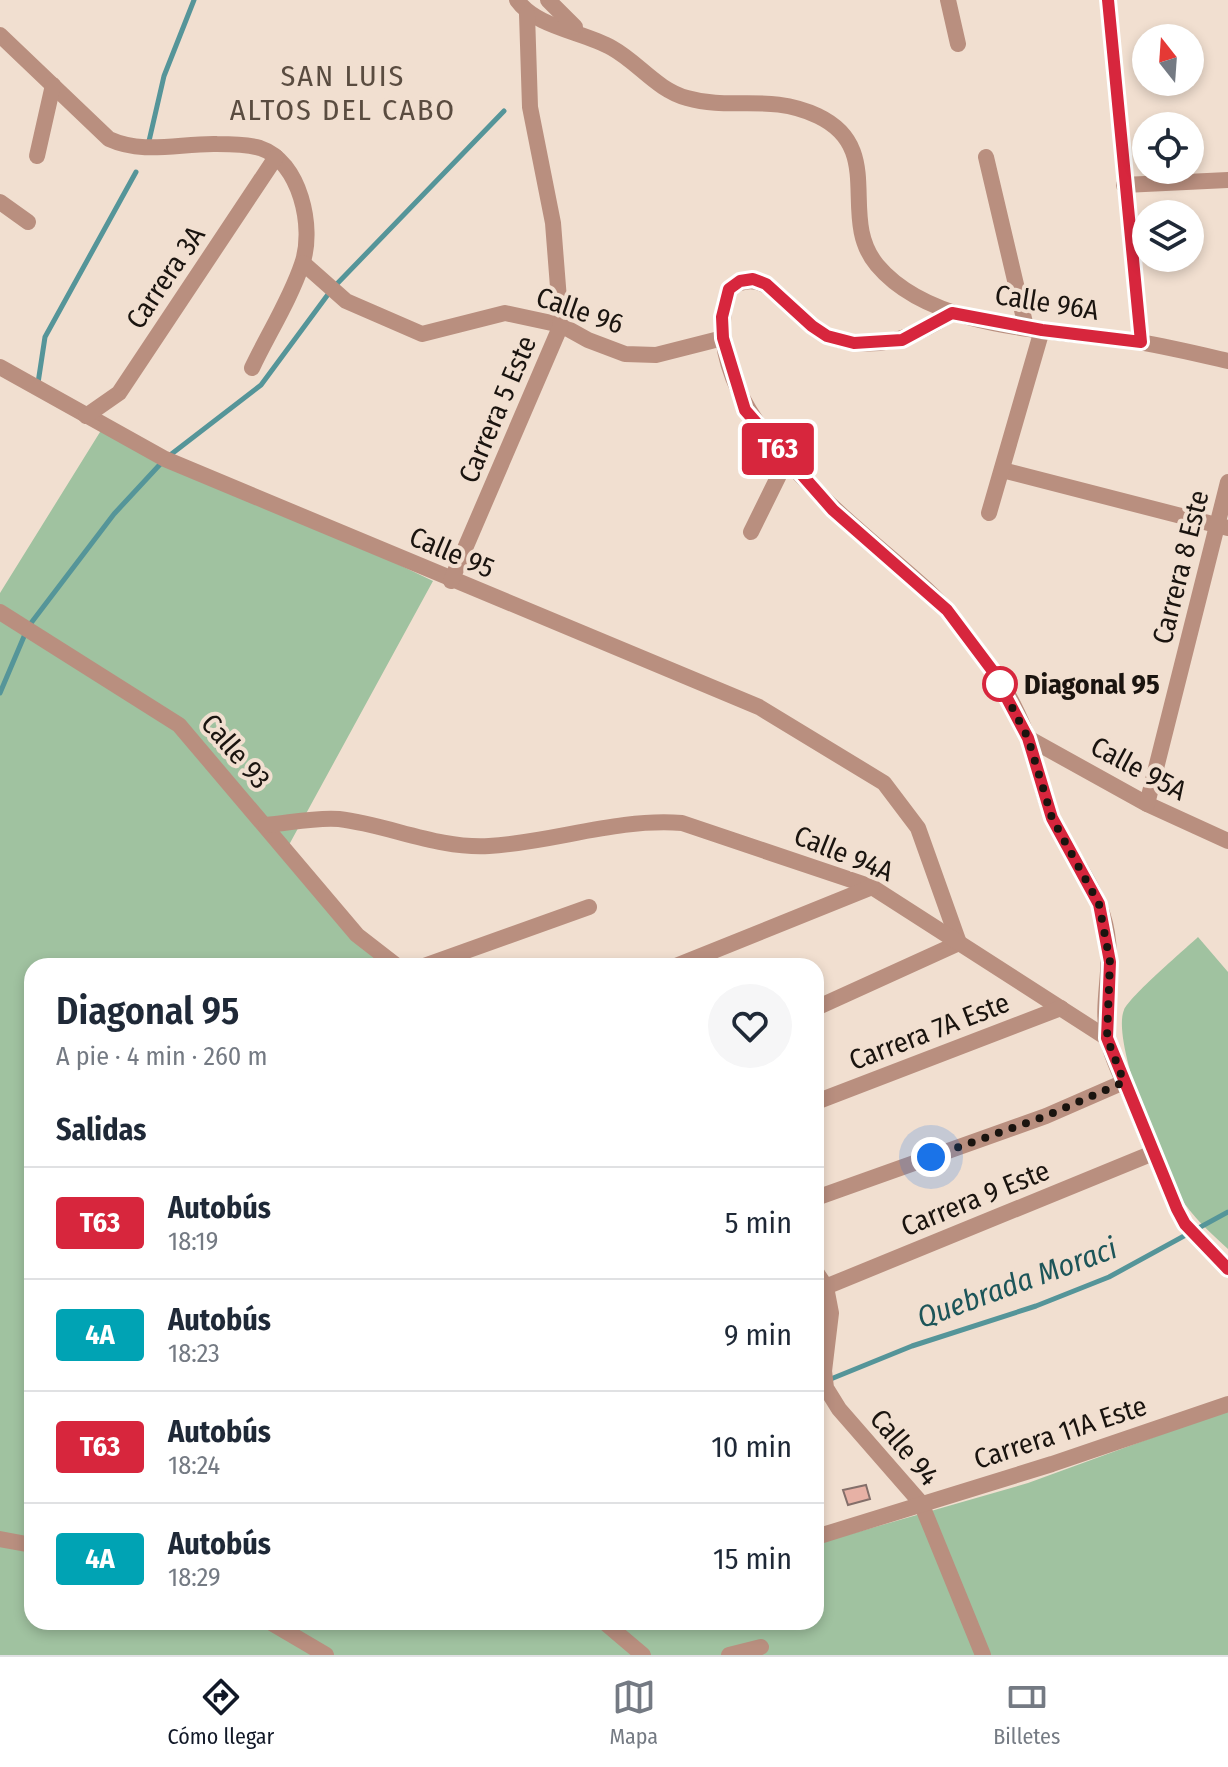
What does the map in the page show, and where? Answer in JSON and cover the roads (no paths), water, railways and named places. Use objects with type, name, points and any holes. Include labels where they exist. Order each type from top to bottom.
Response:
[{"type":"street","points":[[517,0],[527,14],[582,34]]},
{"type":"street","points":[[548,0],[582,34]]},
{"type":"street","points":[[948,0],[958,44]]},
{"type":"street","points":[[1108,0],[1141,342]]},
{"type":"street","name":"Carrera 5 Este","points":[[451,581],[561,325],[553,223],[530,107],[527,14]]},
{"type":"street","name":"Calle 96A","points":[[582,34],[613,48],[661,86],[687,98],[790,105],[820,117],[839,130],[857,156],[859,219],[865,244],[875,263],[913,296],[952,313],[1141,342],[1228,361]]},
{"type":"street","points":[[0,35],[109,139],[127,147],[242,145],[262,148],[276,157],[295,182],[305,214],[308,239],[303,263],[252,368]]},
{"type":"street","points":[[37,156],[53,85]]},
{"type":"street","name":"Carrera 3A","points":[[86,416],[119,393],[276,157]]},
{"type":"street","points":[[986,157],[1034,328],[1002,470],[989,513]]},
{"type":"street","points":[[1124,185],[1228,180]]},
{"type":"street","points":[[0,202],[28,222]]},
{"type":"street","name":"Calle 96","points":[[303,263],[346,301],[422,334],[505,313],[561,325],[588,340],[625,354],[656,355],[723,338]]},
{"type":"street","points":[[952,313],[902,340],[854,343],[827,336],[766,284],[753,279],[740,281],[729,289],[722,317],[723,338],[745,410],[833,510],[947,610],[992,670],[1028,738],[1052,818],[1088,878],[1107,932],[1107,1038],[1124,1082],[1185,1224],[1228,1269]]},
{"type":"street","name":"Calle 95","points":[[0,367],[165,459],[759,707],[884,783],[918,828],[959,943]]},
{"type":"street","points":[[751,532],[787,459]]},
{"type":"street","points":[[1002,470],[1222,527]]},
{"type":"street","name":"Carrera 8 Este","points":[[1147,804],[1222,527],[1228,482]]},
{"type":"street","name":"Calle 93","points":[[0,612],[179,725],[357,935],[387,958]]},
{"type":"street","name":"Calle 95A","points":[[1028,738],[1147,804],[1228,841]]},
{"type":"street","name":"Calle 94A","points":[[266,825],[337,819],[465,845],[489,846],[636,822],[682,823],[872,887],[1107,1038]]},
{"type":"street","points":[[696,958],[872,887]]},
{"type":"street","points":[[446,958],[589,907]]},
{"type":"street","points":[[824,1004],[959,943]]},
{"type":"street","name":"Carrera 7A Este","points":[[824,1099],[1061,1008]]},
{"type":"street","points":[[824,1195],[1046,1116],[1124,1082]]},
{"type":"street","name":"Carrera 9 Este","points":[[824,1288],[1153,1153]]},
{"type":"street","name":"Calle 94","points":[[824,1296],[831,1313],[825,1379],[839,1409],[921,1503],[983,1655]]},
{"type":"street","name":"Carrera 11A Este","points":[[824,1534],[1052,1464],[1228,1404]]},
{"type":"street","points":[[0,1539],[24,1544]]},
{"type":"street","points":[[284,1630],[326,1655]]},
{"type":"street","points":[[613,1630],[643,1655]]},
{"type":"street","points":[[729,1655],[761,1647]]},
{"type":"waterway","points":[[149,141],[164,76],[194,0]]},
{"type":"waterway","points":[[0,693],[28,627],[114,514],[165,459],[261,385],[332,289],[504,111]]},
{"type":"waterway","points":[[38,383],[45,337],[136,172]]},
{"type":"waterway","name":"Quebrada Moraci","points":[[824,1382],[912,1346],[1036,1306],[1109,1277],[1228,1212]]},
{"type":"place","name":"Diagonal 95","points":[[1000,684]]},
{"type":"district","name":"SAN LUIS ALTOS DEL CABO","points":[[343,93]]}]
